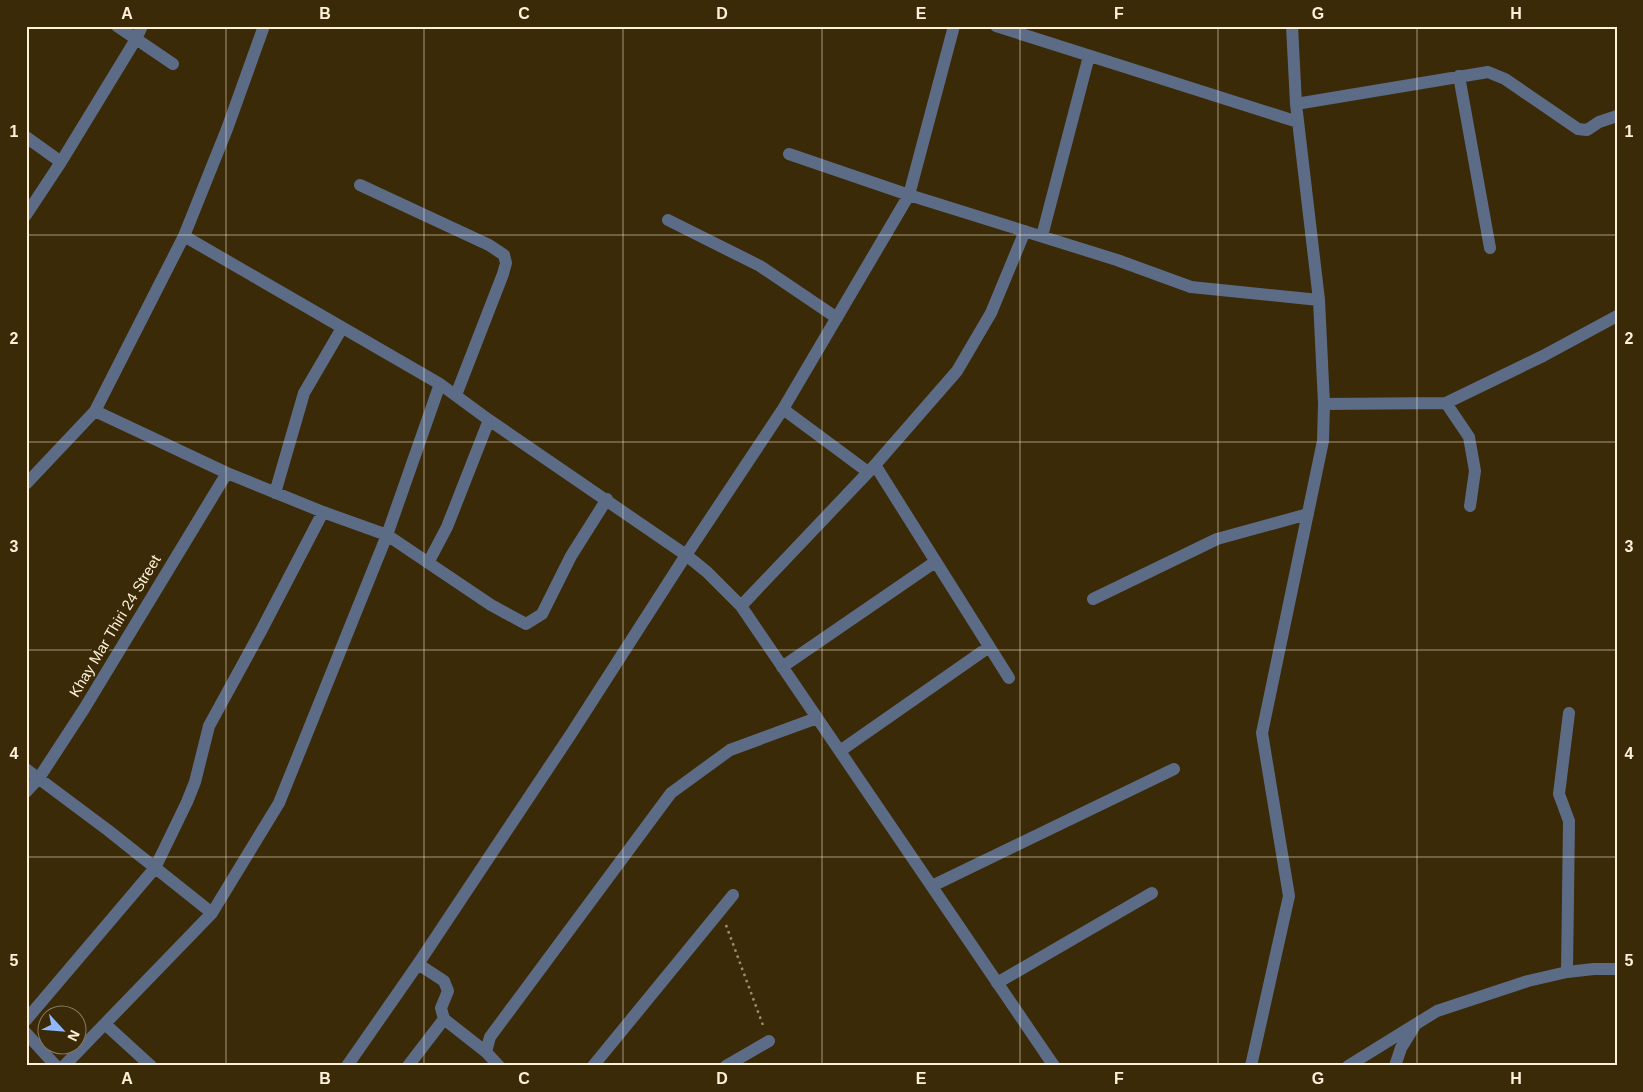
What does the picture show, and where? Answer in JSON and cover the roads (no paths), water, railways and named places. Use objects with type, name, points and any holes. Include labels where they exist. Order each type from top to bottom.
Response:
[{"type":"street","points":[[116,26],[172,64]]},
{"type":"street","points":[[26,215],[61,162],[142,26]]},
{"type":"street","points":[[26,484],[95,411],[184,236],[227,129],[264,26]]},
{"type":"street","points":[[347,1066],[418,964],[571,734],[686,555],[784,408],[909,195],[954,26]]},
{"type":"street","points":[[996,26],[1298,122]]},
{"type":"street","points":[[1251,1066],[1289,896],[1262,733],[1323,440],[1324,404],[1319,300],[1296,104],[1292,26]]},
{"type":"street","points":[[1042,236],[1089,56]]},
{"type":"street","points":[[1296,104],[1488,72],[1505,79],[1578,129],[1587,130],[1599,122],[1617,116]]},
{"type":"street","points":[[1459,76],[1490,248]]},
{"type":"street","points":[[26,137],[61,162]]},
{"type":"street","points":[[788,154],[909,195],[1117,260],[1191,287],[1319,300]]},
{"type":"street","points":[[360,185],[489,245],[504,255],[506,263],[503,274],[456,395]]},
{"type":"street","points":[[668,220],[760,266],[836,318]]},
{"type":"street","points":[[741,606],[872,469],[957,371],[991,313],[1025,231]]},
{"type":"street","points":[[184,236],[440,384],[489,420],[607,499],[707,572],[741,606],[1054,1066]]},
{"type":"street","points":[[1324,404],[1446,404],[1543,356],[1617,316]]},
{"type":"street","points":[[275,493],[304,393],[342,328]]},
{"type":"street","points":[[64,1066],[212,912],[279,804],[387,535],[440,384]]},
{"type":"street","points":[[1446,404],[1469,437],[1475,471],[1470,506]]},
{"type":"street","points":[[784,408],[872,469],[935,562],[1008,678]]},
{"type":"street","points":[[95,411],[227,473],[323,512],[387,535],[491,606],[526,624],[542,614],[571,556],[607,499]]},
{"type":"street","points":[[428,563],[446,527],[489,420]]},
{"type":"street","name":"Khay Mar Thiri 24 Street","points":[[26,792],[39,778],[84,709],[227,473]]},
{"type":"street","points":[[26,1020],[155,868],[195,782],[209,726],[323,512]]},
{"type":"street","points":[[1093,600],[1217,539],[1308,514]]},
{"type":"street","points":[[782,667],[935,562]]},
{"type":"street","points":[[840,751],[989,647]]},
{"type":"street","points":[[1567,972],[1569,821],[1558,794],[1569,713]]},
{"type":"street","points":[[486,1052],[490,1038],[671,793],[730,750],[817,718]]},
{"type":"street","points":[[26,769],[212,912]]},
{"type":"street","points":[[932,886],[1174,769]]},
{"type":"street","points":[[998,983],[1152,894]]},
{"type":"street","points":[[593,1066],[733,895]]},
{"type":"street","points":[[418,964],[444,981],[448,991],[441,1008],[444,1019],[486,1052],[499,1066]]},
{"type":"street","points":[[1348,1066],[1437,1011],[1528,981],[1567,972],[1617,969]]},
{"type":"street","points":[[408,1066],[444,1019]]},
{"type":"street","points":[[105,1024],[150,1066]]},
{"type":"street","points":[[1395,1066],[1401,1048],[1415,1024]]},
{"type":"street","points":[[26,1033],[56,1066]]},
{"type":"street","points":[[726,1066],[769,1041]]}]
